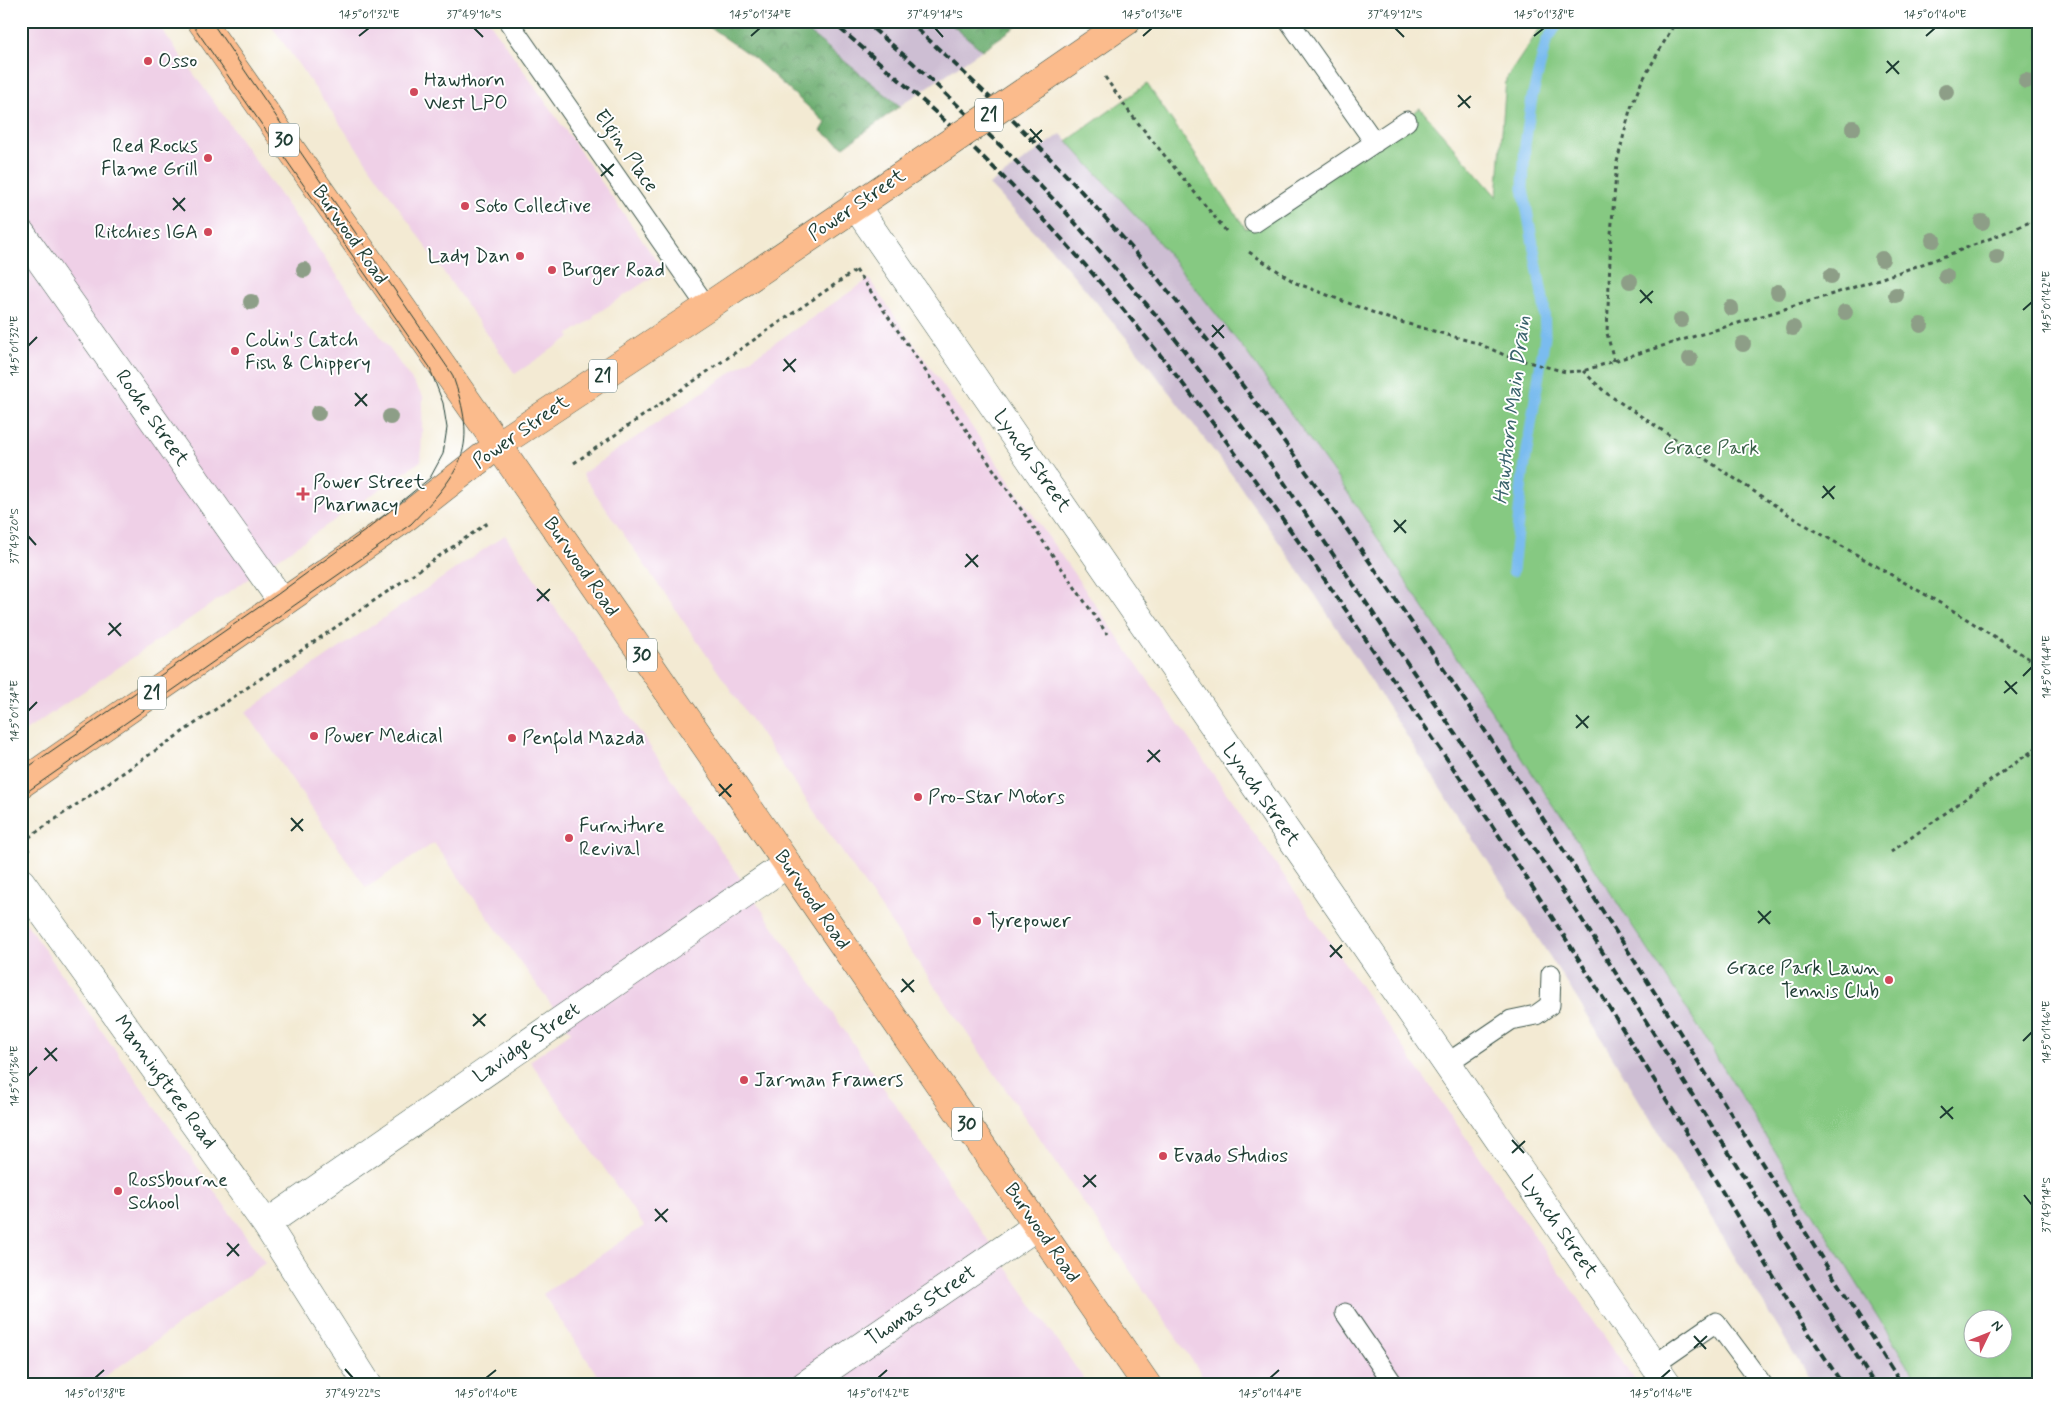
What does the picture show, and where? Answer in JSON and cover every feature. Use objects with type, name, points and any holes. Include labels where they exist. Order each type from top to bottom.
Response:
[{"type":"main road","name":"Burwood Road","points":[[201,21],[498,445],[1147,1385]]},
{"type":"main road","name":"Power Street","points":[[21,784],[405,518],[498,445],[707,308],[855,205],[942,148],[1127,21]]},
{"type":"street","name":"Lynch Street","points":[[855,205],[1661,1375]]},
{"type":"street","name":"Roche Street","points":[[21,233],[283,602]]},
{"type":"street","name":"Lavidge Street","points":[[266,1224],[787,864]]},
{"type":"street","name":"Manningtree Road","points":[[21,882],[266,1224],[368,1385]]},
{"type":"street","name":"Thomas Street","points":[[805,1385],[1037,1226]]},
{"type":"lane","name":"Elgin Place","points":[[508,21],[707,308]]},
{"type":"lane","points":[[1289,21],[1375,142]]},
{"type":"lane","points":[[1254,223],[1407,122]]},
{"type":"lane","points":[[1446,1064],[1511,1020],[1536,1015],[1550,1005],[1551,974]]},
{"type":"lane","points":[[1345,1313],[1394,1385]]},
{"type":"lane","points":[[1661,1375],[1716,1322],[1763,1385]]},
{"type":"path","points":[[1614,361],[1607,333],[1610,234],[1617,162],[1630,110],[1641,83],[1676,21]]},
{"type":"path","points":[[1509,357],[1566,372],[1583,371],[1890,277],[1991,239],[2039,218]]},
{"type":"path","points":[[574,462],[886,249]]},
{"type":"path","points":[[1583,371],[1606,393],[1797,520],[1957,613],[2039,665]]},
{"type":"path","points":[[21,842],[489,522]]},
{"type":"path","points":[[1891,852],[2039,746]]},
{"type":"path","points":[[2028,753],[2039,762]]},
{"type":"shaded area","points":[[21,21],[156,21],[423,396],[421,461],[21,734]]},
{"type":"shaded area","points":[[268,21],[489,21],[663,270],[593,316],[594,318],[569,334],[570,337],[515,374]]},
{"type":"shaded area","points":[[795,21],[947,21],[982,50],[900,106]]},
{"type":"shaded area","points":[[1061,134],[1149,230],[1247,353],[1348,493],[1687,1009],[1920,1385],[1813,1385],[1574,994],[1316,596],[1235,479],[1140,354],[1053,251],[989,185]]},
{"type":"shaded area","points":[[869,279],[1638,1385],[1209,1385],[582,474]]},
{"type":"shaded area","points":[[505,535],[1088,1385],[604,1385],[543,1294],[644,1226],[530,1061],[571,1032],[434,843],[366,888],[246,712]]},
{"type":"shaded area","name":"Rossbourne School","points":[[21,916],[265,1263],[93,1385],[21,1385]]},
{"type":"green space","points":[[701,21],[795,21],[900,106],[844,147],[821,131],[826,123],[754,58]]},
{"type":"green space","points":[[947,21],[1024,21],[982,50]]},
{"type":"green space","name":"Grace Park","points":[[1545,21],[2039,21],[2039,1385],[1920,1385],[1687,1009],[1348,493],[1247,353],[1149,230],[1067,141],[1147,84],[1246,229],[1420,108],[1497,197],[1506,79]]},
{"type":"waterway","name":"Hawthorn Main Drain","points":[[1513,571],[1522,482],[1545,336],[1544,305],[1523,188],[1525,145],[1532,98],[1546,42],[1559,21]]},
{"type":"tram line","points":[[21,772],[278,594],[369,528],[430,478],[443,454],[447,428],[443,403],[429,366],[190,21]]},
{"type":"tram line","points":[[21,796],[411,524],[429,505],[454,472],[465,440],[460,400],[452,374],[211,21]]},
{"type":"railway","points":[[831,21],[943,119],[1007,181],[1119,305],[1223,437],[1321,573],[1507,848],[1627,1036],[1800,1320],[1843,1385]]},
{"type":"railway","points":[[864,21],[912,62],[1005,150],[1062,208],[1163,323],[1279,475],[1581,918],[1875,1385]]},
{"type":"railway","points":[[908,21],[1019,126],[1089,200],[1157,277],[1219,354],[1276,431],[1414,626],[1540,814],[1902,1385]]},
{"type":"place","name":"Osso","points":[[148,61]]},
{"type":"place","name":"Hawthorn West LPO","points":[[414,92]]},
{"type":"place","name":"Red Rocks Flame Grill","points":[[208,158]]},
{"type":"place","name":"Soto Collective","points":[[465,206]]},
{"type":"place","name":"Ritchies IGA","points":[[208,232]]},
{"type":"place","name":"Lady Dan","points":[[520,256]]},
{"type":"place","name":"Burger Road","points":[[552,270]]},
{"type":"place","name":"Colin's Catch Fish & Chippery","points":[[235,351]]},
{"type":"place","name":"Power Street Pharmacy","points":[[303,494]]},
{"type":"place","name":"Power Medical","points":[[314,736]]},
{"type":"place","name":"Penfold Mazda","points":[[512,738]]},
{"type":"place","name":"Pro-Star Motors","points":[[918,797]]},
{"type":"place","name":"Furniture Revival","points":[[569,838]]},
{"type":"place","name":"Tyrepower","points":[[977,921]]},
{"type":"place","name":"Grace Park Lawn Tennis Club","points":[[1889,980]]},
{"type":"place","name":"Jarman Framers","points":[[744,1080]]},
{"type":"place","name":"Evado Studios","points":[[1163,1156]]},
{"type":"place","name":"Rossbourne School","points":[[118,1191]]}]
